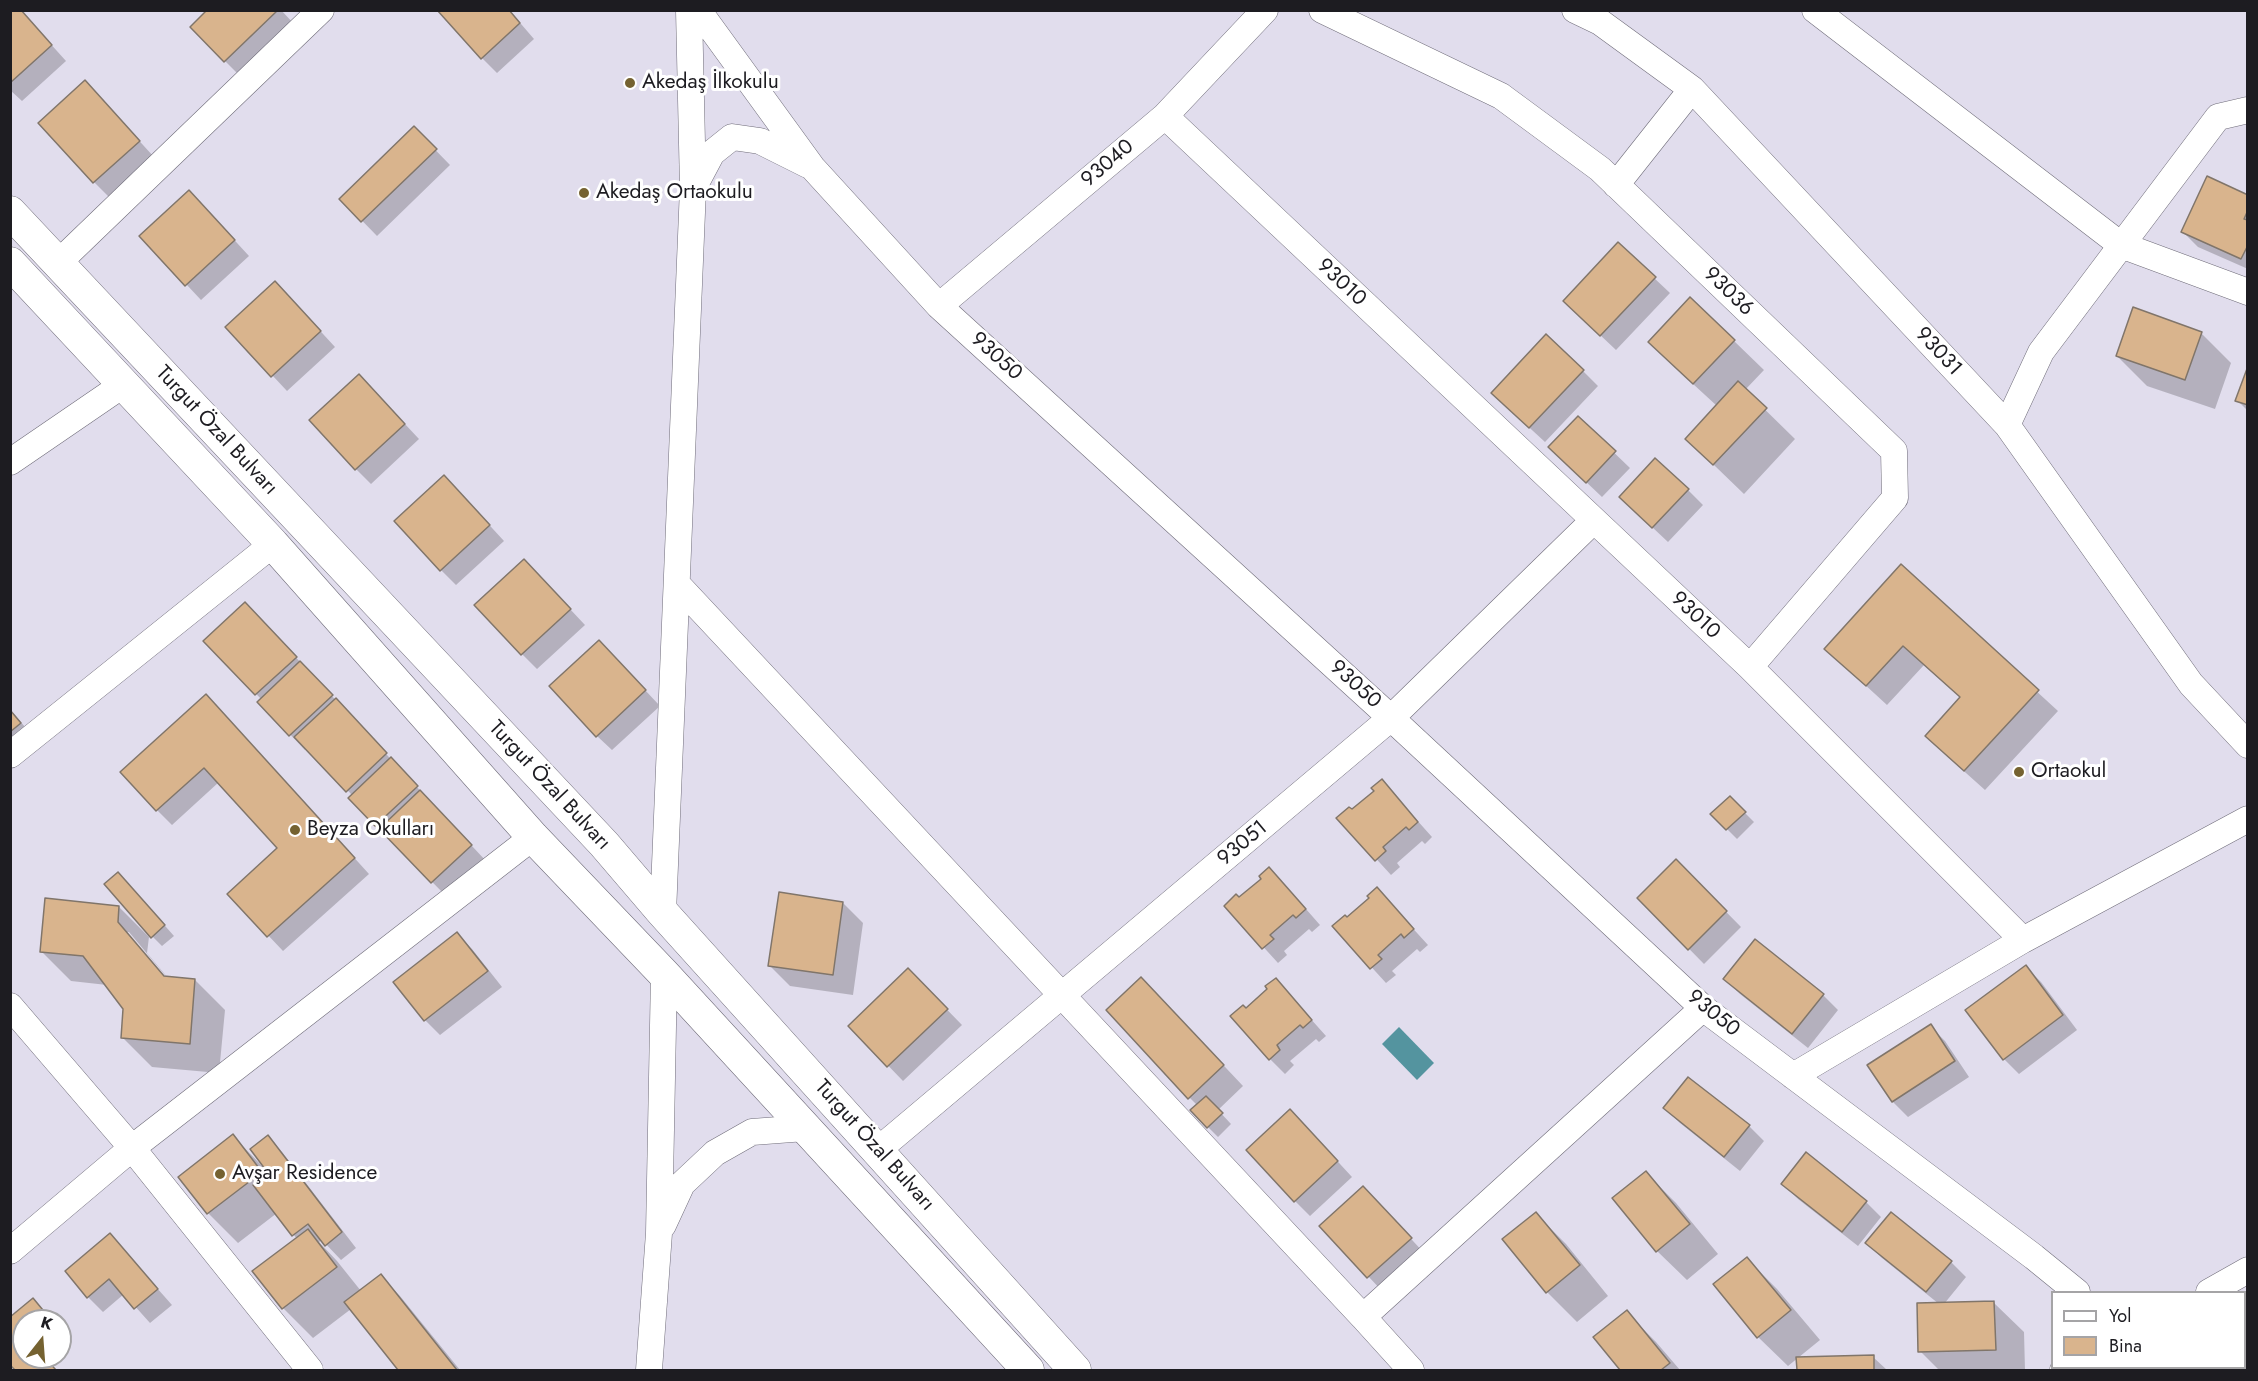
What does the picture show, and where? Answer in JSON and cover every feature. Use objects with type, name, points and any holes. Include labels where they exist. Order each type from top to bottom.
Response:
[{"type":"main road","name":"Turgut Özal Bulvarı","points":[[10,212],[596,835],[663,913],[1075,1371]]},
{"type":"main road","name":"Turgut Özal Bulvarı","points":[[10,263],[273,544],[533,837],[664,974],[1028,1371]]},
{"type":"street","points":[[57,264],[321,10]]},
{"type":"street","points":[[663,913],[693,188],[689,10]]},
{"type":"street","name":"93050","points":[[698,10],[812,167],[939,306],[1391,718],[1703,1008],[2034,1257],[2075,1291]]},
{"type":"street","name":"93040","points":[[939,306],[1165,116],[1265,10]]},
{"type":"street","name":"93036","points":[[1322,10],[1501,96],[1600,169],[1894,451],[1895,498],[1750,667]]},
{"type":"street","name":"93031","points":[[1575,10],[1600,22],[1692,89],[2007,425],[2191,684],[2247,745]]},
{"type":"street","points":[[1815,10],[2121,245],[2247,292]]},
{"type":"street","points":[[1616,185],[1692,89]]},
{"type":"street","points":[[2007,425],[2041,352],[2218,117],[2247,110]]},
{"type":"street","name":"93010","points":[[1165,116],[1750,667],[2023,940]]},
{"type":"street","points":[[693,188],[712,153],[732,137],[760,141],[812,167]]},
{"type":"street","points":[[10,462],[124,384]]},
{"type":"street","name":"93051","points":[[878,1150],[1391,718],[1593,521]]},
{"type":"street","points":[[10,755],[273,544]]},
{"type":"street","points":[[677,584],[1411,1371]]},
{"type":"street","points":[[1793,1076],[2023,940],[2247,819]]},
{"type":"street","points":[[10,1251],[132,1148],[533,837]]},
{"type":"street","points":[[649,1371],[659,1233],[664,974]]},
{"type":"street","points":[[10,1006],[132,1148],[310,1371]]},
{"type":"street","points":[[1363,1317],[1703,1008]]},
{"type":"street","points":[[659,1233],[682,1184],[715,1153],[752,1132],[805,1128]]},
{"type":"street","points":[[2212,1291],[2247,1270]]},
{"type":"water","points":[[1399,1027],[1434,1063],[1417,1080],[1382,1044]]},
{"type":"building","points":[[10,10],[21,10],[52,45],[10,83]]},
{"type":"building","points":[[207,10],[278,10],[224,62],[190,27]]},
{"type":"building","points":[[437,10],[509,10],[520,23],[481,59]]},
{"type":"building","points":[[85,80],[140,141],[93,183],[38,123]]},
{"type":"building","points":[[414,126],[437,149],[361,222],[339,199]]},
{"type":"building","points":[[2207,176],[2248,195],[2248,210],[2244,219],[2248,220],[2248,245],[2241,259],[2181,232]]},
{"type":"building","points":[[189,190],[235,240],[185,286],[139,236]]},
{"type":"building","points":[[1618,242],[1656,277],[1600,336],[1563,301]]},
{"type":"building","points":[[275,281],[321,331],[271,377],[225,327]]},
{"type":"building","points":[[1690,297],[1735,340],[1693,384],[1648,342]]},
{"type":"building","points":[[2133,307],[2202,332],[2185,380],[2116,356]]},
{"type":"building","points":[[1546,334],[1584,370],[1529,428],[1491,393]]},
{"type":"building","points":[[2248,366],[2248,405],[2235,401]]},
{"type":"building","points":[[359,374],[405,424],[355,470],[309,420]]},
{"type":"building","points":[[1738,381],[1767,408],[1713,465],[1685,439]]},
{"type":"building","points":[[1578,416],[1616,451],[1586,483],[1548,447]]},
{"type":"building","points":[[1655,458],[1689,489],[1652,528],[1619,497]]},
{"type":"building","points":[[444,475],[490,525],[440,571],[394,521]]},
{"type":"building","points":[[524,559],[571,609],[521,655],[474,605]]},
{"type":"building","points":[[1901,564],[2039,690],[1964,771],[1925,736],[1960,697],[1903,646],[1866,686],[1824,649]]},
{"type":"building","points":[[245,602],[297,657],[255,695],[203,641]]},
{"type":"building","points":[[599,640],[646,690],[596,737],[549,686]]},
{"type":"building","points":[[300,661],[333,695],[289,736],[257,702]]},
{"type":"building","name":"Beyza Okulları","points":[[206,694],[355,858],[267,937],[227,894],[277,848],[204,768],[156,811],[120,772]]},
{"type":"building","points":[[336,698],[387,753],[346,792],[294,737]]},
{"type":"building","points":[[10,710],[21,723],[10,732]]},
{"type":"building","points":[[391,757],[418,786],[375,826],[348,798]]},
{"type":"building","points":[[1382,779],[1418,822],[1409,830],[1406,827],[1383,847],[1386,851],[1375,861],[1336,818],[1349,807],[1352,809],[1374,791],[1371,788]]},
{"type":"building","points":[[420,790],[472,845],[431,883],[379,829]]},
{"type":"building","points":[[1730,796],[1746,812],[1726,830],[1710,814]]},
{"type":"building","points":[[1676,859],[1727,911],[1688,950],[1637,898]]},
{"type":"building","points":[[1269,867],[1306,909],[1296,918],[1293,915],[1270,935],[1274,939],[1262,949],[1224,906],[1236,894],[1239,897],[1261,879],[1259,876]]},
{"type":"building","points":[[118,872],[165,925],[151,938],[104,884]]},
{"type":"building","points":[[1377,887],[1414,929],[1404,938],[1401,934],[1378,955],[1382,959],[1370,969],[1332,926],[1345,915],[1347,917],[1369,898],[1367,896]]},
{"type":"building","points":[[779,892],[843,902],[833,975],[768,966]]},
{"type":"building","points":[[45,898],[119,906],[118,922],[164,976],[195,979],[190,1044],[121,1038],[123,1009],[83,956],[40,952]]},
{"type":"building","points":[[457,932],[488,971],[424,1021],[393,982]]},
{"type":"building","points":[[1755,939],[1824,994],[1792,1034],[1723,979]]},
{"type":"building","points":[[2026,965],[2063,1015],[2003,1060],[1965,1010]]},
{"type":"building","points":[[908,968],[948,1009],[887,1067],[848,1026]]},
{"type":"building","points":[[1141,977],[1224,1065],[1188,1099],[1106,1010]]},
{"type":"building","points":[[1276,978],[1312,1020],[1303,1028],[1300,1025],[1277,1045],[1280,1050],[1269,1060],[1230,1016],[1243,1005],[1246,1008],[1267,989],[1265,986]]},
{"type":"building","points":[[1931,1024],[1955,1061],[1892,1102],[1867,1065]]},
{"type":"building","points":[[1688,1077],[1750,1125],[1724,1157],[1663,1108]]},
{"type":"building","points":[[1206,1096],[1223,1113],[1207,1128],[1190,1110]]},
{"type":"building","points":[[1290,1109],[1338,1161],[1294,1202],[1246,1150]]},
{"type":"building","name":"Avşar Residence","points":[[233,1134],[262,1172],[207,1214],[178,1177]]},
{"type":"building","points":[[268,1135],[342,1232],[325,1246],[308,1224],[292,1236],[253,1185],[268,1173],[250,1149]]},
{"type":"building","points":[[1806,1152],[1867,1201],[1842,1232],[1781,1184]]},
{"type":"building","points":[[1646,1171],[1690,1224],[1656,1252],[1612,1198]]},
{"type":"building","points":[[1363,1186],[1412,1238],[1367,1278],[1319,1226]]},
{"type":"building","points":[[1536,1212],[1580,1265],[1546,1293],[1502,1239]]},
{"type":"building","points":[[1891,1212],[1952,1261],[1926,1292],[1865,1243]]},
{"type":"building","name":"Avşar Residence","points":[[308,1229],[337,1267],[282,1309],[252,1271]]},
{"type":"building","points":[[110,1233],[158,1289],[134,1309],[109,1279],[87,1298],[65,1271]]},
{"type":"building","points":[[1747,1257],[1791,1310],[1757,1338],[1713,1284]]},
{"type":"building","points":[[381,1274],[457,1370],[398,1370],[344,1302]]},
{"type":"building","points":[[33,1298],[42,1309],[20,1309]]},
{"type":"building","points":[[1994,1301],[1996,1350],[1918,1352],[1917,1303]]},
{"type":"building","points":[[1627,1310],[1670,1363],[1661,1370],[1620,1370],[1593,1337]]},
{"type":"building","points":[[12,1315],[12,1367],[10,1365],[10,1317]]},
{"type":"building","points":[[1874,1355],[1874,1370],[1797,1370],[1796,1357]]},
{"type":"building","points":[[14,1369],[56,1370],[15,1370]]},
{"type":"place","name":"Akedaş İlkokulu","points":[[630,83]]},
{"type":"place","name":"Akedaş Ortaokulu","points":[[584,193]]},
{"type":"place","name":"Ortaokul","points":[[2019,772]]},
{"type":"place","name":"Beyza Okulları","points":[[295,830]]},
{"type":"place","name":"Avşar Residence","points":[[220,1174]]}]
